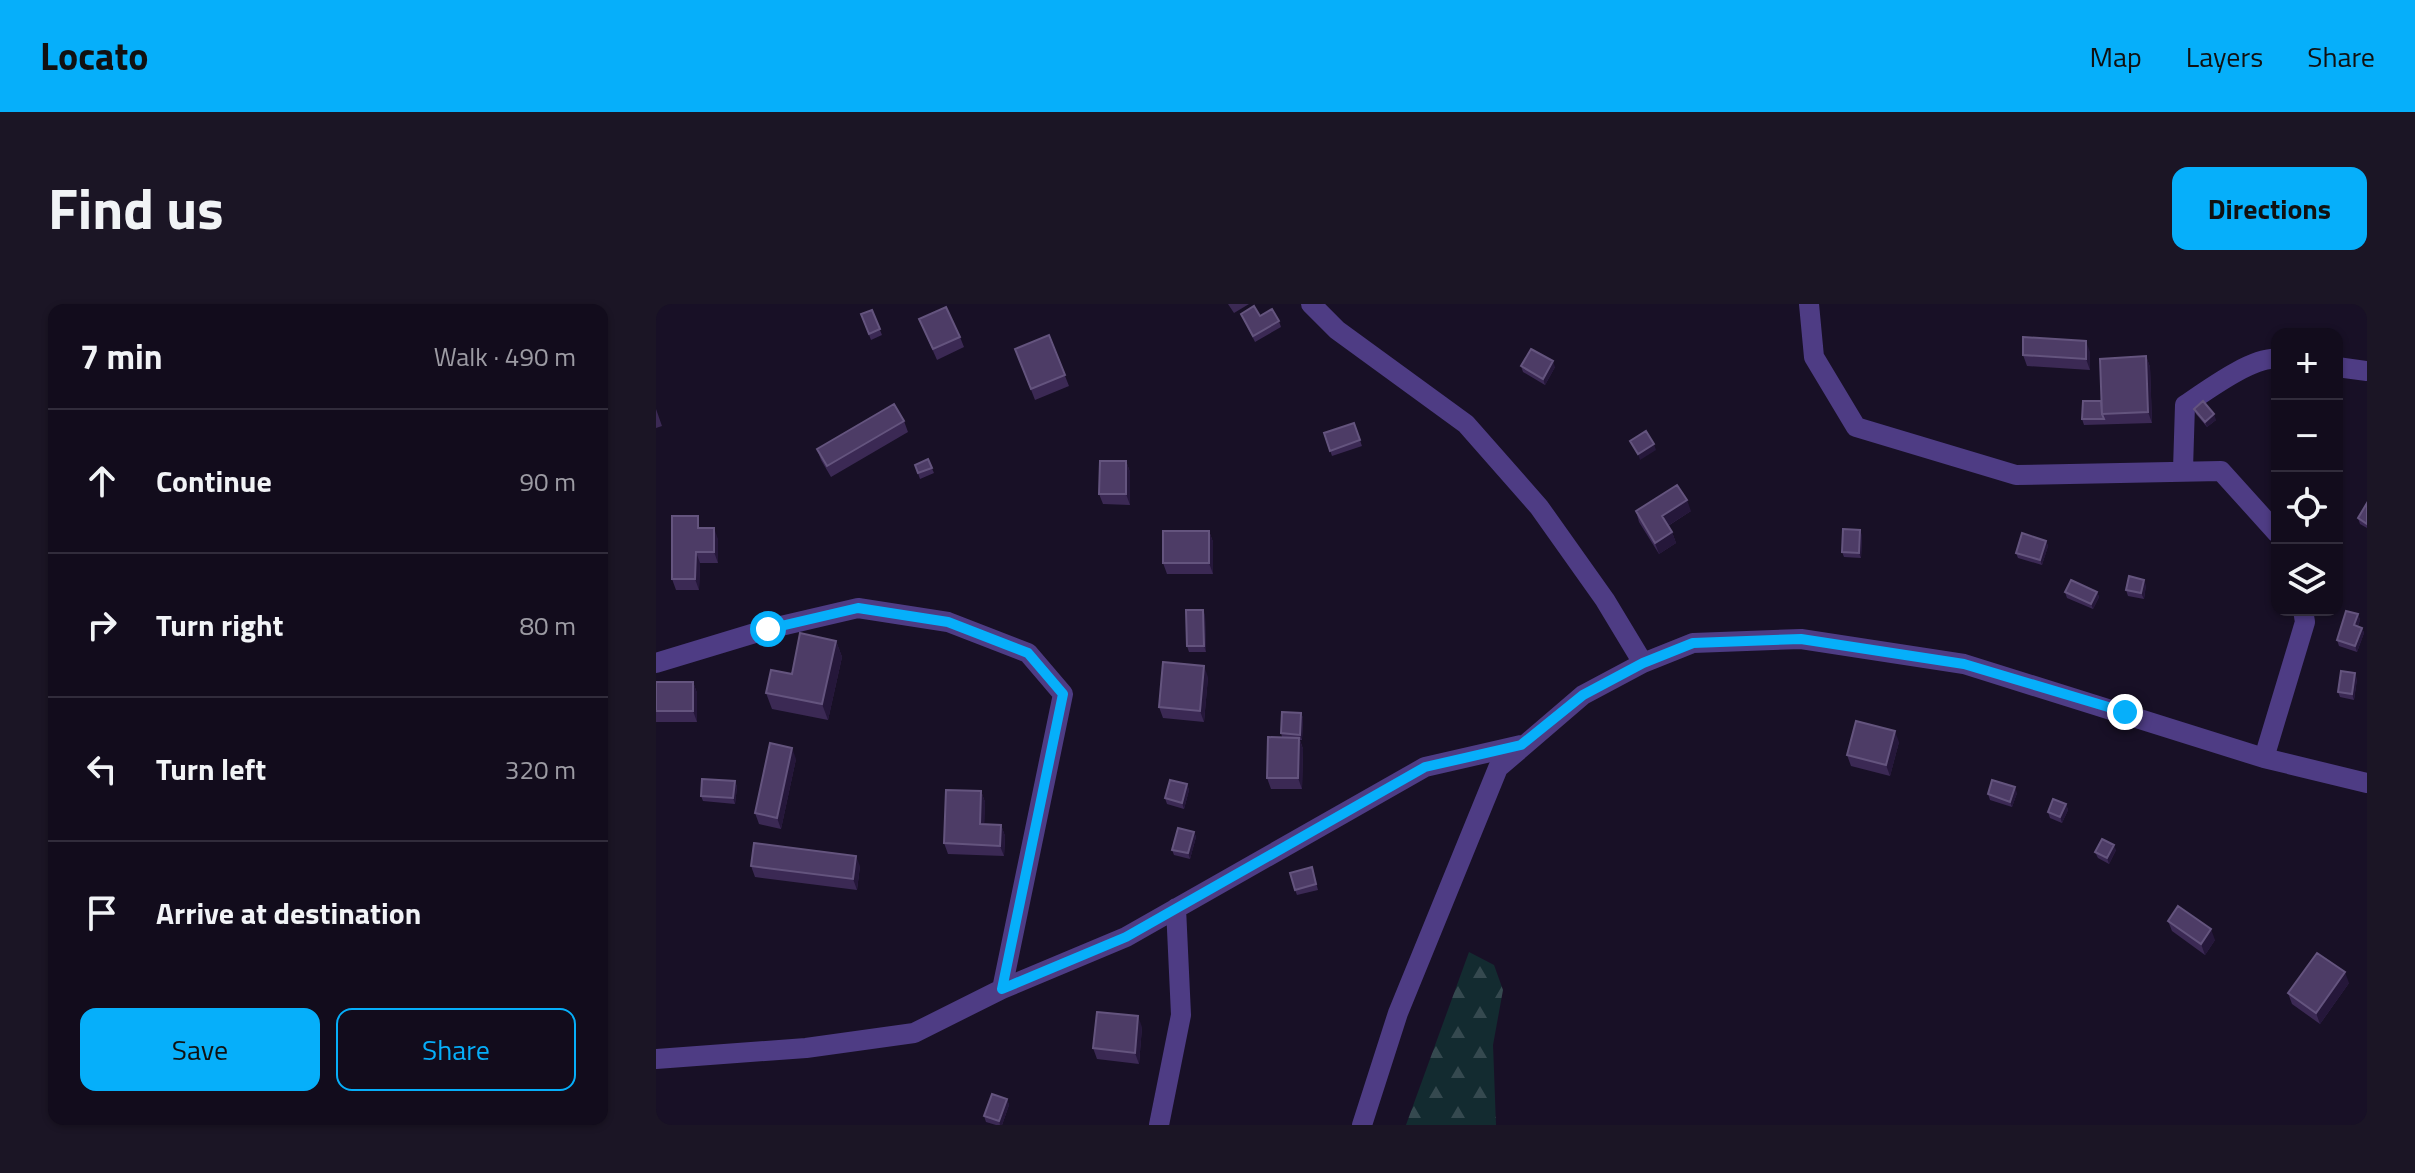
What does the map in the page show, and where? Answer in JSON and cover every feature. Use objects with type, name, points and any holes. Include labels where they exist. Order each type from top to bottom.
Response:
[{"type":"street","points":[[1311,304],[1337,330],[1466,424],[1539,507],[1605,600],[1643,663]]},
{"type":"street","points":[[1809,304],[1814,357],[1856,427],[2016,475],[2183,469],[2221,471],[2271,526]]},
{"type":"street","points":[[2183,469],[2185,405],[2231,375],[2271,358]]},
{"type":"street","points":[[2343,368],[2367,371]]},
{"type":"street","points":[[656,663],[768,629],[858,608],[948,622],[1028,653],[1063,694],[1002,989]]},
{"type":"street","points":[[2264,758],[2305,622],[2304,616]]},
{"type":"street","points":[[1362,1125],[1398,1013],[1498,768],[1521,745],[1583,695],[1643,663],[1693,643],[1801,639],[1964,664],[2264,758],[2367,783]]},
{"type":"street","points":[[656,1059],[806,1048],[914,1033],[1002,989],[1126,937],[1425,767],[1521,745]]},
{"type":"street","points":[[1159,1125],[1181,1015],[1176,908]]},
{"type":"green space","points":[[1469,952],[1494,965],[1503,990],[1493,1045],[1496,1125],[1406,1125]]},
{"type":"building","points":[[1254,306],[1260,316],[1272,309],[1279,321],[1253,336],[1241,314]]},
{"type":"building","points":[[946,307],[960,337],[933,349],[919,319]]},
{"type":"building","points":[[872,310],[880,329],[869,334],[861,314]]},
{"type":"building","points":[[1049,335],[1065,375],[1031,389],[1015,349]]},
{"type":"building","points":[[2023,337],[2086,341],[2086,359],[2023,355]]},
{"type":"building","points":[[1531,349],[1553,361],[1543,379],[1521,366]]},
{"type":"building","points":[[2146,356],[2148,412],[2102,414],[2100,359]]},
{"type":"building","points":[[2083,401],[2101,401],[2104,419],[2082,419]]},
{"type":"building","points":[[2203,401],[2214,414],[2205,422],[2194,409]]},
{"type":"building","points":[[894,404],[904,421],[827,466],[817,449]]},
{"type":"building","points":[[1354,423],[1360,440],[1330,451],[1324,433]]},
{"type":"building","points":[[1646,431],[1654,444],[1638,454],[1630,441]]},
{"type":"building","points":[[928,459],[932,468],[918,473],[915,465]]},
{"type":"building","points":[[1100,461],[1126,461],[1126,494],[1099,494]]},
{"type":"building","points":[[1677,485],[1687,500],[1662,516],[1672,532],[1655,543],[1636,511]]},
{"type":"building","points":[[2367,503],[2367,524],[2358,518]]},
{"type":"building","points":[[672,516],[698,516],[698,528],[714,528],[714,552],[696,552],[695,579],[672,579]]},
{"type":"building","points":[[1843,529],[1860,530],[1859,553],[1842,552]]},
{"type":"building","points":[[1163,531],[1209,531],[1209,563],[1163,563]]},
{"type":"building","points":[[2022,533],[2046,541],[2040,560],[2016,553]]},
{"type":"building","points":[[2129,576],[2144,580],[2141,593],[2126,590]]},
{"type":"building","points":[[2071,580],[2097,592],[2091,604],[2065,592]]},
{"type":"building","points":[[1186,610],[1203,610],[1204,646],[1187,646]]},
{"type":"building","points":[[2346,611],[2358,614],[2354,625],[2362,628],[2355,646],[2337,640]]},
{"type":"building","points":[[800,633],[836,641],[822,704],[766,693],[771,670],[792,674]]},
{"type":"building","points":[[1163,662],[1204,666],[1200,711],[1159,707]]},
{"type":"building","points":[[2341,671],[2355,673],[2352,694],[2338,692]]},
{"type":"building","points":[[656,682],[693,682],[693,711],[656,711]]},
{"type":"building","points":[[1282,712],[1301,713],[1300,735],[1281,733]]},
{"type":"building","points":[[1856,721],[1895,731],[1886,765],[1847,755]]},
{"type":"building","points":[[1268,737],[1299,738],[1298,778],[1267,778]]},
{"type":"building","points":[[770,743],[792,748],[777,818],[755,813]]},
{"type":"building","points":[[702,779],[735,781],[733,798],[701,796]]},
{"type":"building","points":[[1170,780],[1187,784],[1182,803],[1165,798]]},
{"type":"building","points":[[1992,780],[2015,787],[2010,802],[1988,794]]},
{"type":"building","points":[[946,790],[981,791],[980,824],[1001,825],[1000,846],[944,843]]},
{"type":"building","points":[[2053,799],[2066,804],[2060,817],[2048,812]]},
{"type":"building","points":[[1178,828],[1194,832],[1188,853],[1172,850]]},
{"type":"building","points":[[2102,839],[2114,845],[2107,858],[2095,852]]},
{"type":"building","points":[[754,843],[856,856],[853,879],[751,866]]},
{"type":"building","points":[[1312,867],[1316,884],[1295,890],[1290,873]]},
{"type":"building","points":[[2178,906],[2211,929],[2201,944],[2168,921]]},
{"type":"building","points":[[2317,953],[2345,972],[2316,1013],[2288,993]]},
{"type":"building","points":[[1097,1012],[1138,1016],[1135,1053],[1093,1048]]},
{"type":"building","points":[[992,1094],[1007,1099],[999,1121],[984,1116]]},
{"type":"route","points":[[768,629],[858,608],[948,622],[1028,653],[1063,694],[1002,989],[1126,937],[1303,833],[1425,767],[1521,745],[1583,695],[1643,663],[1693,643],[1801,639],[1964,664],[2125,712]]}]
